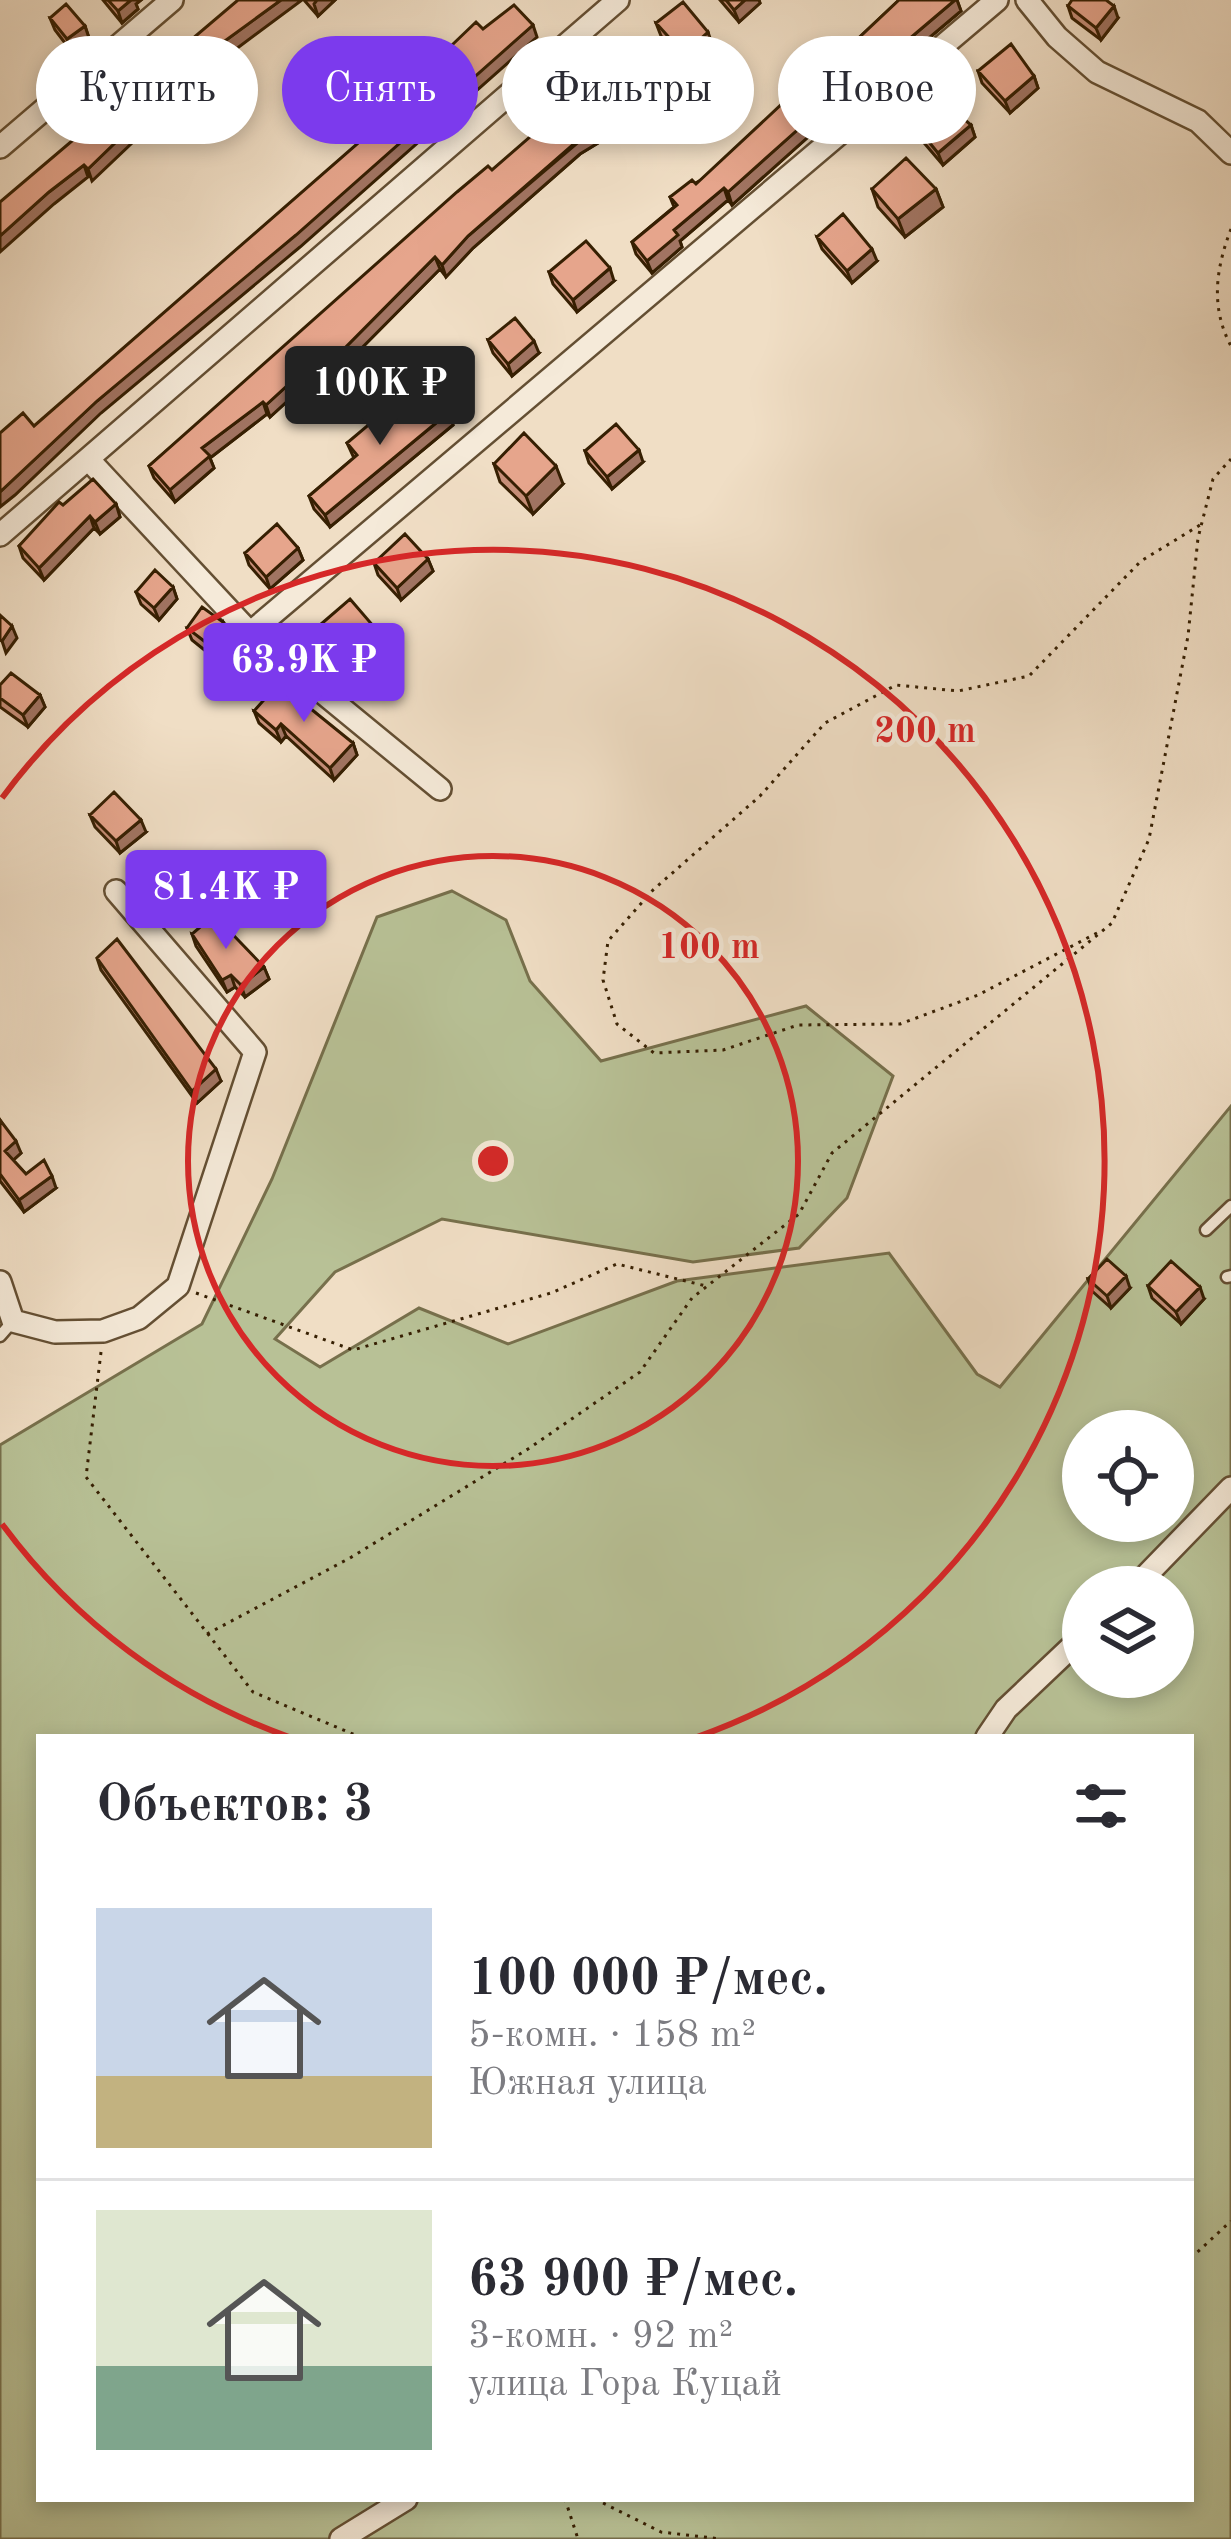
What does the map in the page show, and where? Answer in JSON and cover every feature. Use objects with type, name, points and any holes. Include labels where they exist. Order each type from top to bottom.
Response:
[{"type":"street","points":[[0,147],[172,0]]},
{"type":"street","points":[[0,535],[618,0]]},
{"type":"street","points":[[250,633],[997,0]]},
{"type":"street","points":[[1027,0],[1057,37],[1097,72],[1198,121],[1231,153]]},
{"type":"street","points":[[88,458],[250,633],[440,789]]},
{"type":"street","points":[[0,1282],[6,1328],[55,1332],[104,1331],[139,1318],[178,1286],[255,1052],[116,891]]},
{"type":"street","points":[[1155,1566],[1231,1488]]},
{"type":"street","points":[[989,1734],[1006,1709],[1062,1656]]},
{"type":"street","points":[[341,2539],[401,2502]]},
{"type":"lane","points":[[1206,1230],[1231,1206]]},
{"type":"path","points":[[1231,229],[1215,270],[1222,329],[1231,346]]},
{"type":"path","points":[[207,1634],[350,1558],[527,1449],[640,1372],[692,1298],[799,1214],[832,1153],[1106,928],[1149,839],[1188,636],[1202,524],[1213,479],[1231,459]]},
{"type":"path","points":[[1106,928],[978,995],[900,1024],[798,1025],[723,1050],[654,1053],[617,1024],[603,980],[608,941],[652,890],[760,796],[825,723],[896,685],[958,691],[1029,676],[1141,561],[1202,524]]},
{"type":"path","points":[[178,1286],[352,1351],[551,1293],[617,1264],[707,1286]]},
{"type":"path","points":[[104,1331],[86,1478],[253,1692],[353,1734]]},
{"type":"path","points":[[1194,2255],[1231,2222]]},
{"type":"path","points":[[567,2502],[578,2539]]},
{"type":"path","points":[[601,2502],[662,2532],[721,2539]]},
{"type":"green space","points":[[452,891],[506,920],[530,981],[601,1061],[806,1006],[893,1076],[847,1198],[799,1248],[693,1262],[442,1219],[335,1272],[275,1339],[320,1367],[419,1308],[508,1344],[677,1281],[889,1253],[977,1374],[1000,1387],[1231,1106],[1231,2539],[0,2539],[0,1445],[202,1324],[272,1179],[377,917]]},
{"type":"building","points":[[108,0],[131,0],[118,11]]},
{"type":"building","points":[[238,0],[281,0],[232,36],[196,36]]},
{"type":"building","points":[[726,0],[745,0],[734,10]]},
{"type":"building","points":[[899,0],[955,0],[913,36],[861,36]]},
{"type":"building","points":[[1072,0],[1106,0],[1114,6],[1096,28],[1068,6]]},
{"type":"building","points":[[683,2],[708,32],[668,36],[656,23]]},
{"type":"building","points":[[66,4],[85,26],[65,36],[50,18]]},
{"type":"building","points":[[514,5],[533,25],[521,36],[502,36],[502,52],[478,74],[478,36],[461,36],[476,22],[483,29]]},
{"type":"building","points":[[1011,44],[1034,76],[1005,101],[978,71]]},
{"type":"building","points":[[778,108],[778,144],[782,144],[728,192],[724,188],[674,230],[678,235],[647,261],[632,242],[677,205],[670,197],[692,180],[696,184],[739,144],[754,144],[754,130]]},
{"type":"building","points":[[68,144],[114,144],[0,236],[0,202]]},
{"type":"building","points":[[357,144],[399,144],[97,401],[0,492],[0,433],[23,413],[34,426]]},
{"type":"building","points":[[522,144],[574,144],[468,236],[442,265],[435,257],[323,370],[314,361],[266,405],[263,402],[202,448],[210,456],[170,490],[149,466],[457,192],[488,166],[492,170]]},
{"type":"building","points":[[906,158],[936,189],[898,219],[872,189]]},
{"type":"building","points":[[843,214],[872,249],[847,271],[817,237]]},
{"type":"building","points":[[586,241],[610,268],[573,300],[549,272]]},
{"type":"building","points":[[515,318],[534,341],[508,364],[488,340]]},
{"type":"building","points":[[426,387],[448,413],[325,515],[309,496],[357,455],[347,443],[373,421],[378,427]]},
{"type":"building","points":[[616,424],[639,450],[607,477],[585,451]]},
{"type":"building","points":[[524,433],[556,466],[526,496],[494,464]]},
{"type":"building","points":[[93,479],[116,504],[95,522],[90,516],[39,568],[19,546],[59,502],[63,505]]},
{"type":"building","points":[[277,524],[298,548],[266,577],[245,553]]},
{"type":"building","points":[[405,534],[428,559],[397,588],[374,563]]},
{"type":"building","points":[[155,570],[173,587],[154,608],[136,592]]},
{"type":"building","points":[[350,599],[375,628],[346,654],[320,625]]},
{"type":"building","points":[[202,607],[223,622],[208,644],[187,628]]},
{"type":"building","points":[[0,615],[12,626],[2,641],[0,640]]},
{"type":"building","points":[[11,673],[40,695],[23,715],[0,698],[0,685]]},
{"type":"building","points":[[279,683],[353,743],[330,768],[281,724],[276,730],[254,711]]},
{"type":"building","points":[[114,792],[141,820],[116,841],[90,815]]},
{"type":"building","points":[[162,856],[188,884],[169,900],[145,874]]},
{"type":"building","points":[[214,915],[264,967],[241,985],[231,975],[222,980],[192,934]]},
{"type":"building","points":[[117,939],[216,1069],[192,1091],[97,958]]},
{"type":"building","points":[[0,1120],[16,1141],[5,1151],[26,1174],[44,1160],[52,1176],[19,1200],[0,1174]]},
{"type":"building","points":[[1107,1259],[1126,1276],[1107,1296],[1088,1279]]},
{"type":"building","points":[[1171,1261],[1200,1287],[1176,1312],[1148,1286]]}]
